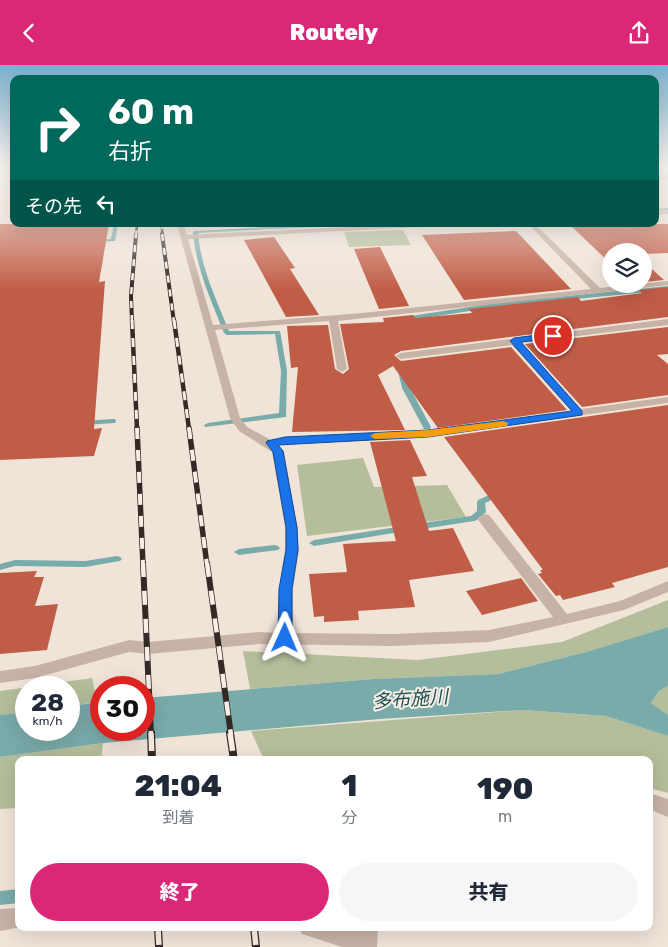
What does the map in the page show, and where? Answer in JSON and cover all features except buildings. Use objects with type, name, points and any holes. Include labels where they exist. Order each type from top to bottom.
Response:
[{"type":"street","points":[[182,227],[187,237],[214,328],[237,422],[271,443],[278,451],[292,527],[292,550],[286,589],[285,638]]},
{"type":"street","points":[[187,237],[376,227]]},
{"type":"street","points":[[534,227],[597,290]]},
{"type":"street","points":[[214,328],[332,319],[668,283]]},
{"type":"street","points":[[332,319],[342,369]]},
{"type":"street","points":[[401,356],[668,321]]},
{"type":"street","points":[[514,341],[579,413]]},
{"type":"street","points":[[271,443],[285,440],[428,433],[668,399]]},
{"type":"street","points":[[484,518],[564,620]]},
{"type":"street","points":[[0,677],[36,673],[129,646],[148,648],[285,638],[392,640],[488,636],[624,605],[668,586]]},
{"type":"street","points":[[653,802],[668,808]]},
{"type":"street","points":[[0,921],[15,919]]},
{"type":"street","points":[[328,931],[366,939]]},
{"type":"green space","points":[[403,230],[411,245],[349,247],[344,232]]},
{"type":"green space","points":[[363,458],[374,487],[447,485],[466,517],[307,536],[297,465]]},
{"type":"green space","points":[[668,600],[668,627],[586,652],[498,674],[373,679],[250,689],[243,651],[418,660],[562,642]]},
{"type":"green space","points":[[90,678],[90,703],[80,704],[80,680]]},
{"type":"green space","points":[[668,686],[668,715],[651,703],[659,691]]},
{"type":"green space","points":[[15,689],[15,713],[0,715],[0,691]]},
{"type":"green space","points":[[523,710],[606,716],[668,736],[668,793],[653,789],[653,756],[262,756],[251,731]]},
{"type":"green space","points":[[103,743],[101,756],[15,756],[15,808],[0,809],[0,757]]},
{"type":"water","points":[[276,227],[318,227],[274,229]]},
{"type":"water","name":"多布施川","points":[[668,627],[668,686],[659,691],[651,703],[668,715],[668,736],[606,716],[523,710],[380,719],[155,738],[155,697],[373,679],[498,674],[586,652]]},
{"type":"water","points":[[90,703],[90,741],[126,741],[0,757],[0,715],[15,713],[15,741],[80,741],[80,705]]},
{"type":"waterway","points":[[659,210],[668,209]]},
{"type":"waterway","points":[[95,241],[113,240],[115,227]]},
{"type":"waterway","points":[[208,425],[283,415],[284,371],[278,332],[227,333],[202,270],[195,232],[285,227]]},
{"type":"waterway","points":[[404,319],[496,305],[668,288]]},
{"type":"waterway","points":[[401,371],[406,388],[427,427]]},
{"type":"waterway","points":[[83,423],[112,421]]},
{"type":"waterway","points":[[416,527],[474,518],[482,512],[481,502],[500,493]]},
{"type":"waterway","points":[[314,543],[403,529]]},
{"type":"waterway","points":[[239,552],[275,548]]},
{"type":"waterway","points":[[0,567],[15,563],[85,564],[117,559]]},
{"type":"waterway","points":[[0,898],[15,896]]},
{"type":"railway","points":[[136,236],[137,227]]},
{"type":"railway","points":[[162,227],[163,236]]},
{"type":"railway","points":[[132,322],[131,296],[136,234]]},
{"type":"railway","points":[[162,234],[174,322]]},
{"type":"railway","points":[[132,320],[137,429]]},
{"type":"railway","points":[[174,320],[189,429]]},
{"type":"railway","points":[[137,428],[143,565]]},
{"type":"railway","points":[[189,428],[207,565]]},
{"type":"railway","points":[[143,563],[148,676]]},
{"type":"railway","points":[[207,563],[231,735]]},
{"type":"railway","points":[[230,733],[233,756]]},
{"type":"railway","points":[[151,741],[152,756]]},
{"type":"railway","points":[[158,931],[159,947]]},
{"type":"railway","points":[[254,931],[256,947]]},
{"type":"slow traffic","points":[[375,436],[428,433],[503,423]]},
{"type":"route","points":[[285,638],[286,589],[292,550],[292,527],[278,451],[271,443],[285,440],[428,433],[579,413],[514,341],[553,336]]}]
